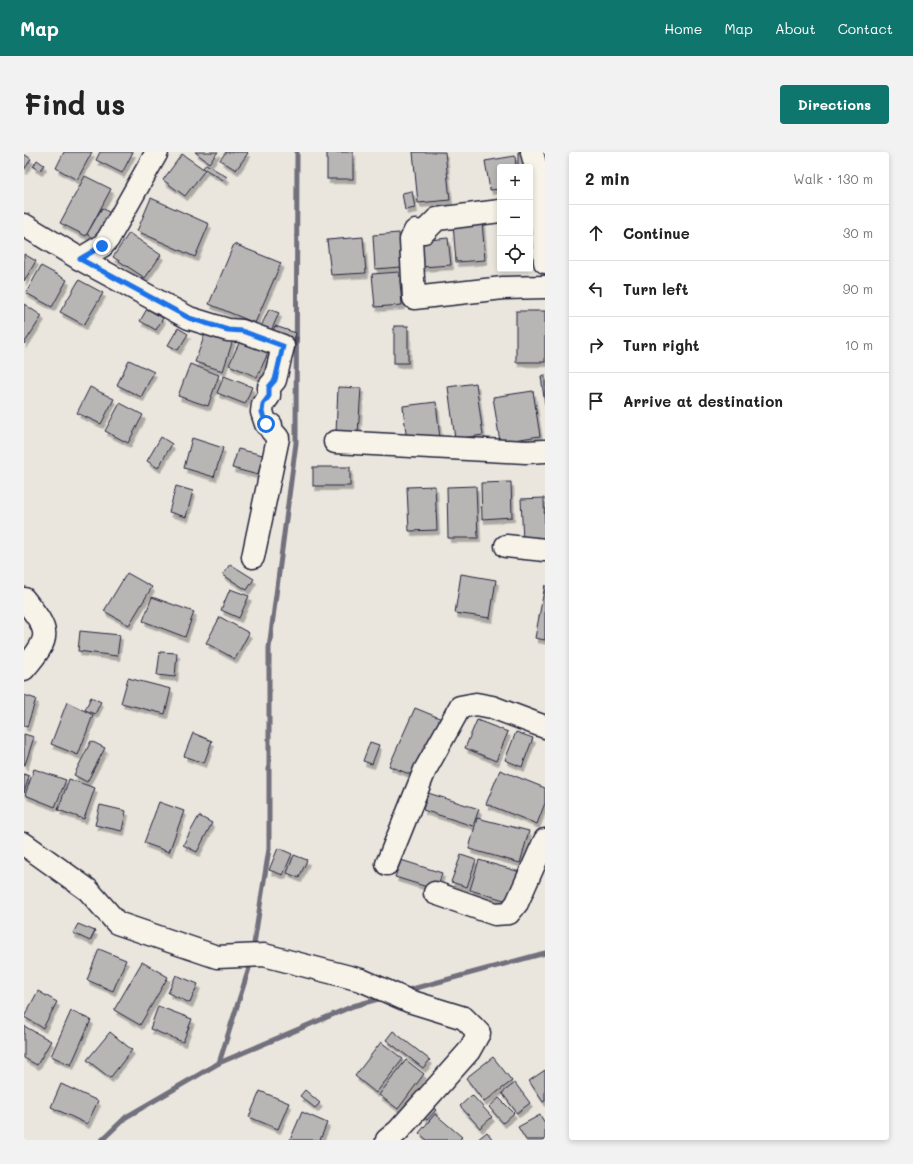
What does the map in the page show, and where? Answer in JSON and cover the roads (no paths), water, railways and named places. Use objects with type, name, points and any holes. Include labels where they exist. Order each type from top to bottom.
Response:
[{"type":"street","points":[[80,259],[102,246],[108,239],[157,152]]},
{"type":"street","points":[[532,152],[545,262]]},
{"type":"street","points":[[497,211],[437,220],[424,232],[415,231],[411,240],[414,298],[503,288],[545,287]]},
{"type":"street","points":[[24,225],[80,259],[189,318],[228,330],[242,331],[283,346],[275,380],[269,387],[269,396],[263,404],[262,412],[266,424],[271,425],[271,430],[278,438],[253,557]]},
{"type":"street","points":[[335,442],[526,452],[545,451]]},
{"type":"street","points":[[506,546],[545,550]]},
{"type":"street","points":[[24,599],[42,621],[45,634],[42,646],[24,669]]},
{"type":"street","points":[[387,864],[425,770],[460,707],[476,704],[492,707],[545,726]]},
{"type":"street","points":[[435,893],[495,914],[509,913],[517,903],[545,840]]},
{"type":"street","points":[[24,844],[88,890],[117,923],[217,956],[264,955],[362,980],[409,1001],[464,1018],[479,1033],[469,1052],[396,1137]]},
{"type":"waterway","points":[[253,950],[269,849],[269,648],[296,443],[297,152]]},
{"type":"waterway","points":[[405,991],[545,953]]},
{"type":"waterway","points":[[219,1063],[251,962]]},
{"type":"waterway","points":[[102,1140],[126,1117],[219,1063],[353,1006],[382,998]]}]
